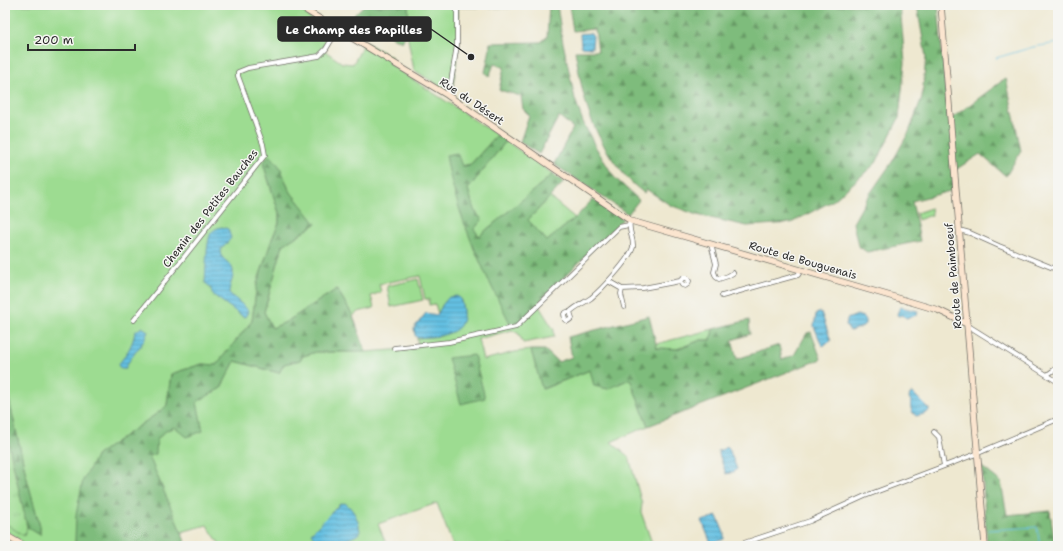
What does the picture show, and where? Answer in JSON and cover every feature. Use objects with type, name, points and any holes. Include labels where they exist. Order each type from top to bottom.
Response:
[{"type":"street","name":"Rue du Désert","points":[[297,5],[447,96],[630,223]]},
{"type":"street","points":[[447,96],[451,82],[457,45],[457,5]]},
{"type":"street","name":"Route de Paimboeuf","points":[[941,5],[985,546]]},
{"type":"street","name":"Chemin des Petites Bauches","points":[[134,320],[265,155],[263,144],[238,76],[238,72],[248,68],[319,56],[326,49],[338,29]]},
{"type":"street","points":[[394,348],[449,342],[516,327],[619,227],[630,223],[633,243],[632,250],[608,281],[590,298],[570,312]]},
{"type":"street","name":"Route de Bouguenais","points":[[630,223],[711,244],[938,310],[967,324]]},
{"type":"street","points":[[959,230],[970,233],[1058,270]]},
{"type":"street","points":[[711,244],[716,264],[714,272],[716,277],[719,279],[733,273]]},
{"type":"street","points":[[722,296],[798,276],[801,270]]},
{"type":"street","points":[[608,281],[622,289],[643,288],[680,281]]},
{"type":"street","points":[[622,289],[621,294],[624,306]]},
{"type":"street","points":[[967,324],[1058,382]]},
{"type":"street","points":[[1047,375],[1058,367]]},
{"type":"street","points":[[735,546],[810,521],[878,491],[978,454],[1058,419]]},
{"type":"street","points":[[934,432],[939,437],[944,466]]},
{"type":"street","points":[[5,535],[24,546]]},
{"type":"green space","points":[[5,5],[314,5],[308,17],[331,30],[322,49],[342,63],[353,64],[365,42],[392,57],[388,63],[497,135],[471,164],[462,166],[467,228],[474,249],[519,322],[537,303],[554,330],[554,337],[523,343],[519,334],[512,330],[478,339],[483,360],[515,352],[531,350],[543,389],[590,370],[608,389],[630,378],[648,426],[611,442],[629,457],[642,504],[641,512],[653,546],[453,546],[437,503],[378,524],[387,546],[371,546],[368,541],[359,546],[221,546],[207,525],[181,532],[148,456],[157,439],[167,430],[175,427],[196,402],[221,388],[235,361],[279,373],[284,364],[300,360],[303,356],[316,352],[366,352],[418,348],[417,338],[441,336],[461,324],[463,310],[459,297],[443,304],[438,314],[435,304],[429,305],[429,299],[425,299],[420,276],[379,284],[381,292],[371,296],[374,308],[358,312],[353,316],[337,289],[286,322],[272,328],[264,312],[283,245],[315,224],[289,190],[280,167],[263,163],[279,213],[279,223],[257,284],[252,321],[216,365],[202,364],[171,374],[167,405],[96,456],[75,542],[77,546],[21,546],[23,542],[5,530],[5,474],[15,472],[20,493],[40,535],[40,527],[27,479],[5,382]]},
{"type":"green space","points":[[364,5],[408,5],[409,30],[402,42],[356,19],[345,31],[341,28]]},
{"type":"green space","points":[[408,5],[458,5],[459,44],[452,94],[414,70],[407,34],[409,30]]},
{"type":"green space","points":[[458,5],[510,5],[510,8],[458,7]]},
{"type":"green space","points":[[549,5],[557,5],[562,38],[575,99],[583,122],[595,146],[614,177],[639,200],[628,214],[554,164],[573,128],[559,116],[539,154],[520,142],[529,115],[523,109],[521,96],[499,90],[504,67],[494,64],[489,77],[485,72],[490,43],[541,42],[547,37]]},
{"type":"green space","points":[[569,5],[900,5],[905,63],[899,118],[876,163],[834,200],[791,223],[747,226],[697,215],[670,205],[646,189],[644,193],[624,174],[606,149],[588,109],[581,85],[575,51],[598,51],[595,29],[573,31]]},
{"type":"green space","points":[[917,5],[938,5],[948,121],[1006,78],[1021,151],[1006,176],[980,154],[952,172],[954,190],[912,201],[920,241],[867,252],[858,246],[853,223],[867,198],[892,162],[909,132],[922,97],[926,57]]},
{"type":"green space","points":[[497,135],[506,141],[468,189],[474,210],[482,220],[474,229],[479,236],[553,174],[564,182],[528,220],[547,241],[575,218],[593,199],[623,219],[519,322],[510,323],[480,262],[463,220],[450,177],[446,155],[457,153],[462,166],[471,164]]},
{"type":"green space","points":[[506,141],[553,174],[479,236],[474,229],[482,220],[474,210],[468,189]]},
{"type":"green space","points":[[270,155],[280,167],[289,190],[316,224],[283,245],[264,312],[272,328],[286,322],[337,289],[353,316],[366,352],[316,352],[303,356],[300,360],[284,364],[279,373],[235,361],[221,388],[197,402],[203,431],[187,437],[175,427],[167,430],[157,439],[156,454],[149,456],[187,546],[77,546],[75,542],[76,515],[83,480],[97,455],[167,405],[171,374],[202,364],[216,365],[252,321],[257,284],[279,223],[279,213],[263,163]]},
{"type":"green space","points":[[550,197],[575,218],[547,241],[528,220]]},
{"type":"green space","points":[[931,208],[932,215],[918,220],[916,213]]},
{"type":"green space","points":[[418,279],[423,300],[391,307],[387,286]]},
{"type":"green space","points":[[649,316],[657,348],[677,349],[701,340],[711,340],[713,329],[749,320],[750,334],[732,340],[737,359],[779,345],[782,360],[794,355],[807,333],[811,332],[821,359],[648,426],[630,379],[608,389],[594,386],[590,370],[542,389],[531,350],[545,350],[558,362],[572,357],[568,337]]},
{"type":"green space","points":[[713,329],[711,340],[701,340],[677,349],[657,348],[656,344]]},
{"type":"green space","points":[[474,355],[485,398],[461,404],[448,358]]},
{"type":"green space","points":[[5,382],[27,479],[40,527],[40,535],[27,527],[5,428]]},
{"type":"green space","points":[[5,428],[27,527],[24,536],[5,523]]},
{"type":"green space","points":[[982,467],[1001,482],[1007,515],[1050,511],[1055,546],[987,546]]},
{"type":"water","points":[[591,33],[593,36],[592,48],[581,47],[580,34]]},
{"type":"water","points":[[222,227],[228,229],[231,238],[220,251],[222,257],[230,265],[233,271],[229,293],[247,309],[248,312],[245,317],[212,294],[212,291],[205,283],[209,237],[213,231]]},
{"type":"water","points":[[457,296],[461,301],[463,311],[463,320],[460,326],[448,334],[417,338],[414,328],[426,313],[437,315],[449,297]]},
{"type":"water","points":[[900,307],[918,311],[917,315],[906,318],[903,315],[898,316],[897,314]]},
{"type":"water","points":[[821,312],[831,341],[822,346],[814,326],[816,314]]},
{"type":"water","points":[[857,315],[863,317],[865,324],[860,328],[850,331],[846,325],[847,319]]},
{"type":"water","points":[[142,327],[148,331],[141,346],[125,369],[121,369],[118,365],[129,350],[135,332]]},
{"type":"water","points":[[913,393],[929,409],[929,411],[916,416],[913,413],[909,398],[910,394]]},
{"type":"water","points":[[728,447],[737,469],[734,472],[726,474],[718,451]]},
{"type":"water","points":[[345,503],[356,516],[360,532],[357,535],[333,546],[320,546],[311,533],[340,504]]},
{"type":"water","points":[[717,516],[724,533],[724,539],[717,542],[712,542],[710,541],[702,521]]},
{"type":"waterway","points":[[996,58],[1033,47],[1058,43]]},
{"type":"waterway","points":[[988,530],[1037,527],[1040,546]]},
{"type":"place","name":"Le Champ des Papilles","points":[[471,57]]}]
